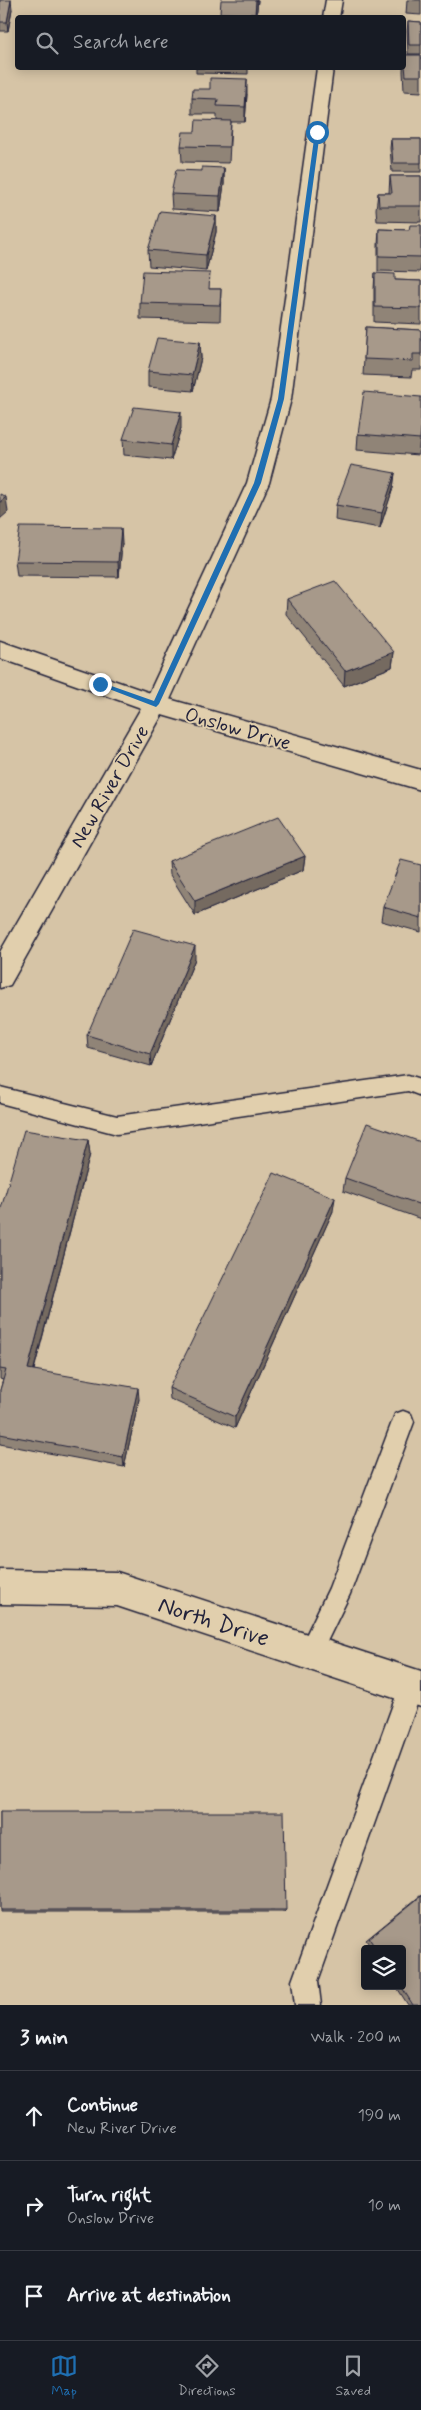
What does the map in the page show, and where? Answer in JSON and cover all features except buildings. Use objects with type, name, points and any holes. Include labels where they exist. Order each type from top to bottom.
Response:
[{"type":"street","points":[[332,15],[334,0]]},
{"type":"street","name":"New River Drive","points":[[0,977],[156,704],[258,483],[281,399],[325,70]]},
{"type":"street","name":"Onslow Drive","points":[[0,649],[156,704],[421,780]]},
{"type":"street","name":"North Drive","points":[[0,1587],[117,1589],[417,1687]]},
{"type":"lane","points":[[0,1096],[117,1125],[408,1084],[421,1088]]},
{"type":"lane","points":[[310,1652],[338,1594],[403,1422]]},
{"type":"lane","points":[[308,2005],[306,1981],[417,1687]]},
{"type":"route","points":[[100,684],[156,704],[258,483],[281,399],[317,132]]}]
